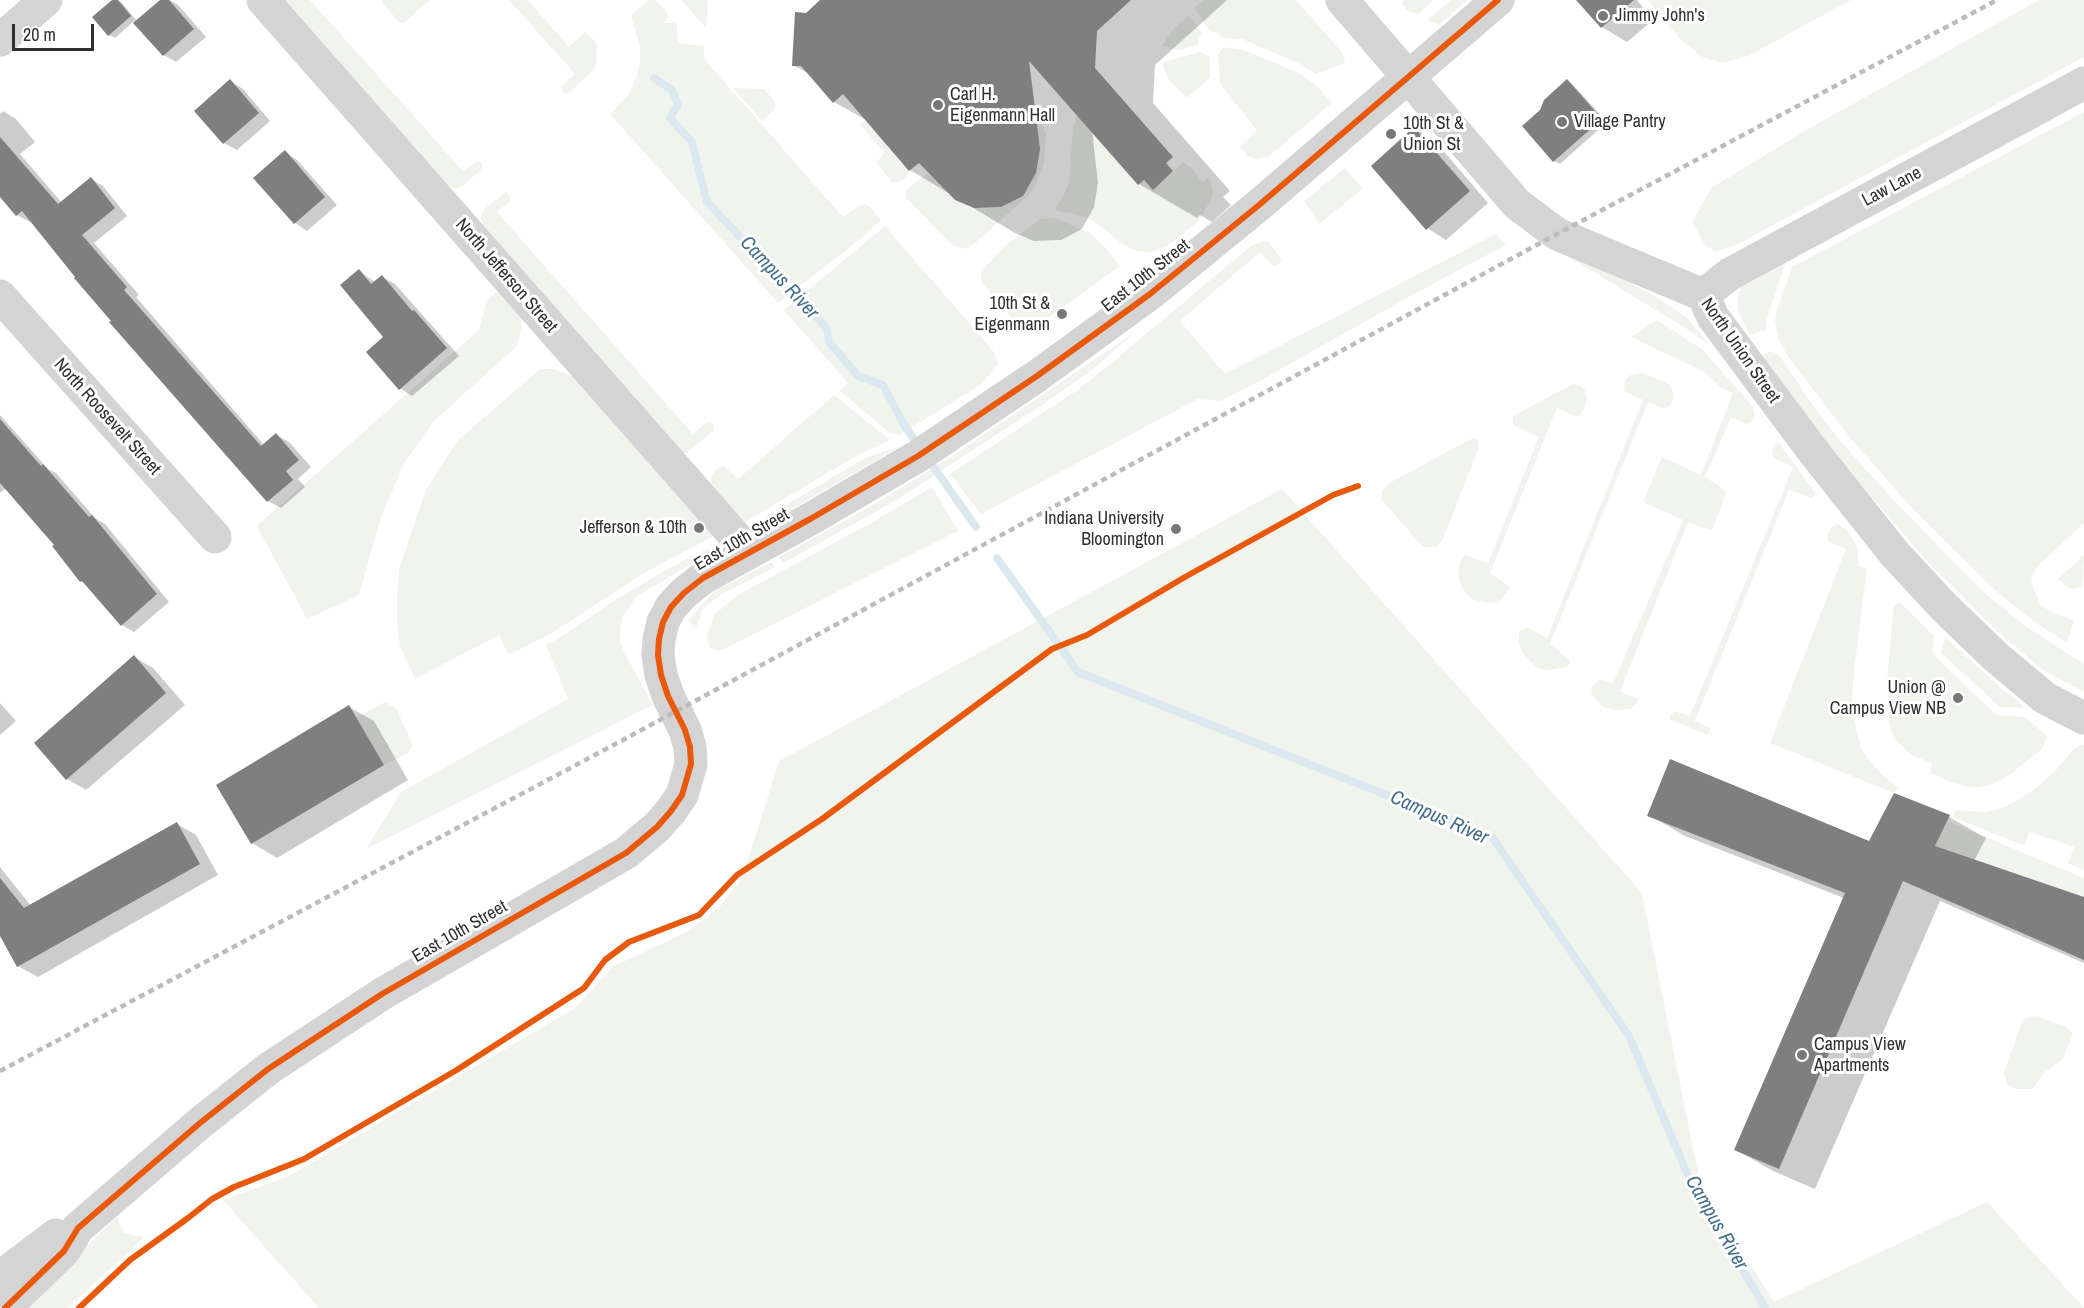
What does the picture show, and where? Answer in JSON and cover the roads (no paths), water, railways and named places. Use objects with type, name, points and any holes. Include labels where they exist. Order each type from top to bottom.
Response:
[{"type":"street","points":[[0,40],[46,0]]},
{"type":"street","name":"North Jefferson Street","points":[[263,0],[749,552]]},
{"type":"street","name":"North Union Street","points":[[1342,0],[1517,204],[1557,234],[1703,295],[1713,317],[1734,346],[1894,553],[1943,606],[1996,657],[2045,698],[2084,718]]},
{"type":"street","name":"East 10th Street","points":[[5,1308],[64,1251],[78,1228],[200,1123],[268,1069],[382,994],[626,853],[657,827],[682,795],[691,764],[690,747],[685,730],[668,696],[661,675],[659,639],[663,622],[671,607],[684,593],[703,578],[812,518],[928,449],[1037,376],[1150,294],[1259,206],[1498,0]]},
{"type":"street","name":"Law Lane","points":[[1703,295],[1730,274],[2084,83]]},
{"type":"street","name":"North Roosevelt Street","points":[[0,296],[215,537]]},
{"type":"street","name":"East 10th Street","points":[[0,1277],[54,1236],[78,1228]]},
{"type":"waterway","name":"Campus River","points":[[654,78],[672,90],[678,105],[670,118],[692,142],[707,202],[827,328],[829,342],[858,376],[883,385],[903,423],[920,448]]},
{"type":"waterway","name":"Campus River","points":[[928,459],[976,527]]},
{"type":"waterway","name":"Campus River","points":[[997,558],[1078,672],[1492,837],[1629,1036],[1689,1178],[1765,1308]]},
{"type":"railway","points":[[0,1071],[623,740],[1557,234],[1997,0]]},
{"type":"place","name":"Jimmy John's","points":[[1603,16]]},
{"type":"place","name":"Carl H. Eigenmann Hall","points":[[938,105]]},
{"type":"place","name":"Village Pantry","points":[[1562,122]]},
{"type":"place","name":"10th St & Union St","points":[[1391,134]]},
{"type":"place","name":"10th St & Eigenmann","points":[[1062,314]]},
{"type":"place","name":"Jefferson & 10th","points":[[699,528]]},
{"type":"place","name":"Indiana University Bloomington","points":[[1176,529]]},
{"type":"place","name":"Union @ Campus View NB","points":[[1958,698]]},
{"type":"place","name":"Campus View Apartments","points":[[1802,1055]]}]
